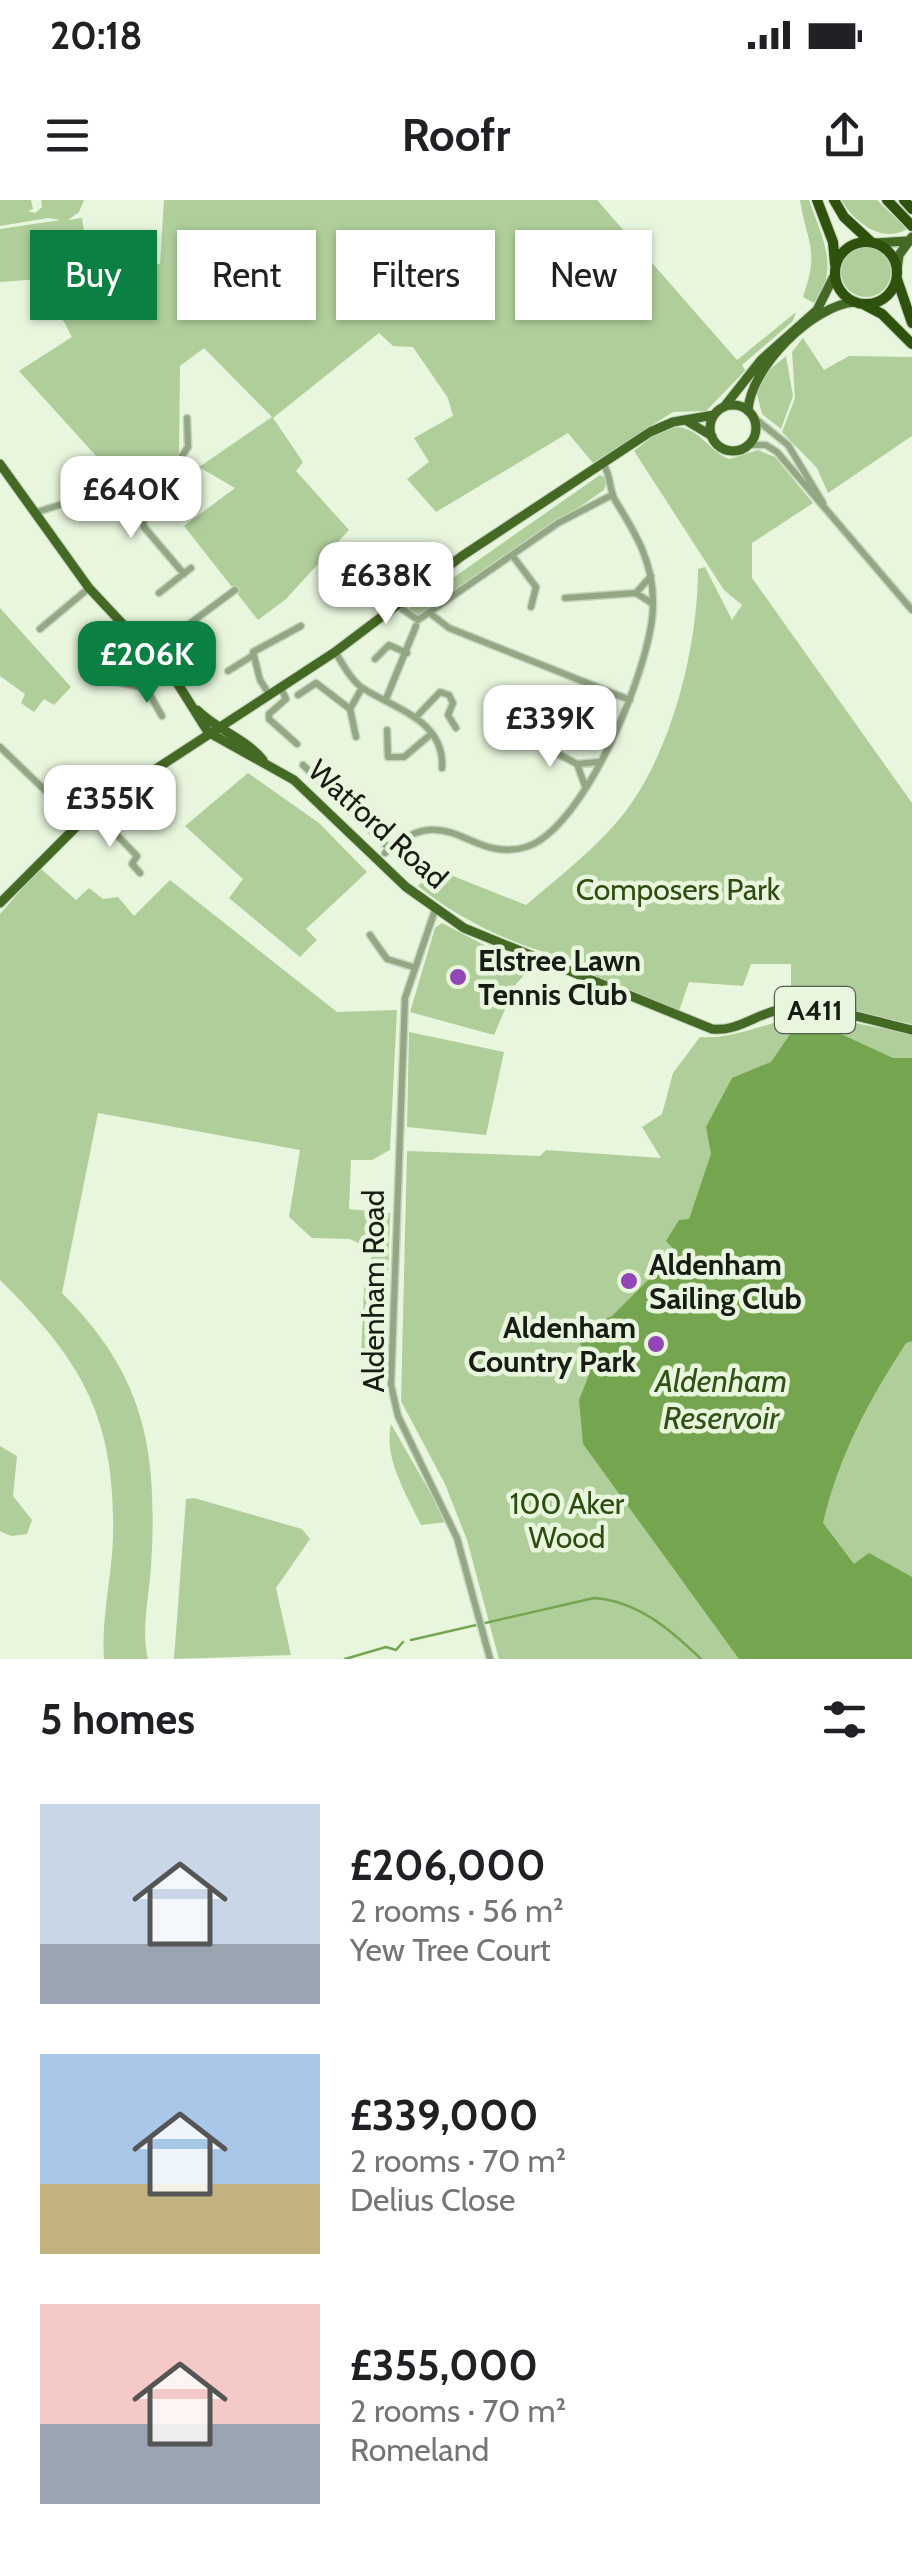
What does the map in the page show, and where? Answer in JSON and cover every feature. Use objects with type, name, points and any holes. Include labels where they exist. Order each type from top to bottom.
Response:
[{"type":"highway","points":[[817,200],[833,242],[835,270],[843,294],[882,314],[912,344]]},
{"type":"highway","points":[[834,200],[844,217],[892,256],[912,323]]},
{"type":"highway","points":[[888,200],[912,226]]},
{"type":"highway","points":[[904,200],[912,209]]},
{"type":"highway","points":[[835,270],[849,246],[873,242]]},
{"type":"highway","points":[[858,303],[882,299],[897,274]]},
{"type":"main road","points":[[873,242],[909,239],[897,274]]},
{"type":"main road","points":[[0,903],[93,810],[335,652],[483,542],[650,432],[714,415],[724,408],[776,344],[817,310],[835,270]]},
{"type":"main road","points":[[687,421],[728,450],[749,444],[756,431],[750,414],[753,382],[770,360],[827,310],[858,303]]},
{"type":"main road","points":[[724,408],[736,406],[750,414]]},
{"type":"main road","points":[[712,436],[714,415]]},
{"type":"main road","points":[[0,464],[89,588],[166,670],[212,729]]},
{"type":"main road","points":[[236,714],[234,729],[238,738]]},
{"type":"main road","name":"Watford Road","points":[[212,729],[238,738],[322,802],[435,910],[507,948],[712,1029],[729,1029],[774,1011],[795,1008],[912,1030]]},
{"type":"main road","name":"Watford Road","points":[[212,729],[242,753],[263,760]]},
{"type":"main road","points":[[198,739],[242,753]]},
{"type":"street","points":[[750,414],[788,446],[823,503]]},
{"type":"street","points":[[37,512],[173,469],[188,448],[187,418]]},
{"type":"street","points":[[749,444],[766,445],[777,452],[912,610]]},
{"type":"street","points":[[303,766],[388,851],[418,830],[443,828],[500,848],[524,848],[548,833],[600,762],[630,700],[648,646],[654,604],[650,576],[636,529],[612,495],[612,480],[604,465]]},
{"type":"street","points":[[138,479],[144,527],[188,571],[160,592]]},
{"type":"street","points":[[398,606],[414,620],[430,613],[512,555],[602,497],[612,495]]},
{"type":"street","points":[[512,555],[536,587],[531,608]]},
{"type":"street","points":[[636,593],[650,576]]},
{"type":"street","points":[[40,628],[89,588]]},
{"type":"street","points":[[150,653],[235,590]]},
{"type":"street","points":[[565,598],[636,593],[654,604]]},
{"type":"street","points":[[430,613],[449,628],[630,700]]},
{"type":"street","points":[[96,646],[120,622]]},
{"type":"street","points":[[228,671],[301,626]]},
{"type":"street","points":[[386,698],[416,626]]},
{"type":"street","points":[[375,658],[390,645],[407,653]]},
{"type":"street","points":[[335,652],[362,688],[418,716],[443,755],[442,768]]},
{"type":"street","points":[[252,654],[269,694]]},
{"type":"street","points":[[146,688],[166,670]]},
{"type":"street","points":[[117,682],[146,688],[162,716]]},
{"type":"street","points":[[298,695],[316,683],[322,685],[350,709],[356,737]]},
{"type":"street","points":[[280,688],[286,699],[269,714],[269,720],[297,744]]},
{"type":"street","points":[[350,709],[362,688]]},
{"type":"street","points":[[418,716],[440,692],[448,694],[453,703],[448,715],[456,728]]},
{"type":"street","points":[[386,730],[388,758],[404,756],[430,735]]},
{"type":"street","points":[[500,738],[543,746],[577,764],[600,762]]},
{"type":"street","points":[[0,747],[78,822]]},
{"type":"street","points":[[577,764],[585,786]]},
{"type":"street","points":[[93,810],[132,846],[137,856],[132,864],[140,873]]},
{"type":"street","name":"Aldenham Road","points":[[435,910],[413,967],[404,1015],[391,1385],[398,1416],[458,1538],[490,1659]]},
{"type":"street","points":[[370,935],[387,959],[413,967]]},
{"type":"green space","points":[[0,200],[31,200],[33,209],[28,211],[35,213],[42,207],[41,200],[84,200],[79,212],[68,220],[82,218],[84,230],[30,230],[30,280],[0,282],[0,229],[61,220],[48,218],[0,226]]},
{"type":"green space","points":[[164,200],[597,200],[623,230],[515,230],[515,320],[652,320],[652,263],[737,360],[796,312],[793,321],[742,365],[745,370],[706,411],[673,412],[593,463],[568,433],[436,512],[407,479],[429,462],[414,438],[453,416],[448,398],[413,347],[393,346],[379,333],[273,418],[303,462],[296,471],[349,530],[286,599],[258,620],[184,526],[235,488],[199,467],[272,417],[204,348],[180,366],[179,458],[147,474],[117,479],[19,371],[72,337],[63,320],[157,320],[157,264]]},
{"type":"green space","points":[[800,200],[809,200],[826,252],[826,277],[814,303],[803,297],[811,268],[811,247]]},
{"type":"green space","points":[[841,200],[877,200],[907,229],[888,234],[878,232],[854,216]]},
{"type":"green space","points":[[866,247],[884,254],[891,272],[884,290],[866,297],[848,290],[841,272],[848,254]]},
{"type":"green space","points":[[803,338],[824,370],[849,356],[912,357],[912,436],[828,493],[817,468],[782,432],[795,398],[792,352]]},
{"type":"green space","points":[[786,356],[793,396],[781,429],[762,414],[756,390],[768,371]]},
{"type":"green space","name":"Composers Park","points":[[676,427],[692,432],[729,459],[758,450],[775,457],[813,503],[752,543],[752,578],[912,803],[912,1024],[806,1003],[799,988],[791,986],[791,964],[751,964],[743,986],[689,982],[679,1011],[581,973],[584,963],[496,934],[456,913],[418,886],[433,868],[526,905],[600,840],[640,790],[679,698],[693,632],[698,569],[705,567],[732,620],[742,605],[724,590],[634,451],[658,432]]},
{"type":"green space","points":[[600,475],[607,479],[604,490],[424,614],[417,617],[407,610]]},
{"type":"green space","points":[[0,608],[71,687],[54,705],[44,699],[34,712],[21,703],[25,694],[0,676]]},
{"type":"green space","points":[[248,773],[319,823],[367,872],[306,929],[317,940],[300,957],[229,898],[243,879],[185,826]]},
{"type":"green space","points":[[40,868],[76,900],[89,888],[103,899],[118,897],[134,916],[170,880],[337,1012],[397,1010],[390,1150],[372,1160],[351,1160],[349,1209],[390,1213],[385,1368],[361,1354],[364,1289],[373,1250],[350,1239],[312,1238],[289,1217],[300,1150],[98,1113],[62,1293],[112,1355],[141,1418],[152,1487],[151,1567],[145,1625],[148,1659],[104,1659],[113,1537],[108,1458],[100,1425],[73,1366],[29,1309],[0,1280],[0,914]]},
{"type":"green space","name":"Elstree Lawn Tennis Club","points":[[442,923],[530,969],[516,984],[494,1035],[410,1012],[435,928]]},
{"type":"green space","name":"Aldenham Country Park","points":[[813,1015],[912,1034],[912,1659],[499,1659],[467,1540],[445,1484],[401,1401],[407,1151],[540,1156],[546,1150],[661,1158],[642,1127],[662,1114],[673,1073],[700,1037],[728,1035]]},
{"type":"green space","points":[[409,1032],[504,1052],[486,1135],[407,1127]]},
{"type":"green space","points":[[391,1424],[447,1522],[421,1525],[393,1463]]},
{"type":"green space","points":[[0,1446],[17,1456],[13,1496],[32,1520],[27,1534],[11,1536],[0,1531]]},
{"type":"green space","points":[[186,1499],[302,1529],[310,1539],[276,1588],[291,1655],[174,1659]]},
{"type":"water","name":"Aldenham Reservoir","points":[[830,1029],[893,1058],[912,1058],[912,1341],[906,1343],[892,1365],[856,1430],[837,1474],[823,1523],[854,1564],[869,1553],[912,1577],[912,1659],[739,1659],[583,1444],[579,1400],[588,1377],[580,1342],[589,1326],[612,1316],[676,1252],[666,1241],[679,1220],[689,1219],[711,1154],[706,1127],[732,1078],[771,1062],[793,1030]]},
{"type":"waterway","points":[[411,1640],[594,1598],[639,1611],[665,1627],[701,1659]]},
{"type":"waterway","points":[[345,1659],[386,1647],[396,1650],[403,1642]]},
{"type":"place","name":"Elstree Lawn Tennis Club","points":[[458,977]]},
{"type":"place","name":"Aldenham Sailing Club","points":[[629,1281]]},
{"type":"place","name":"Aldenham Country Park","points":[[656,1344]]},
{"type":"park label","name":"100 Aker Wood","points":[[567,1520]]}]
